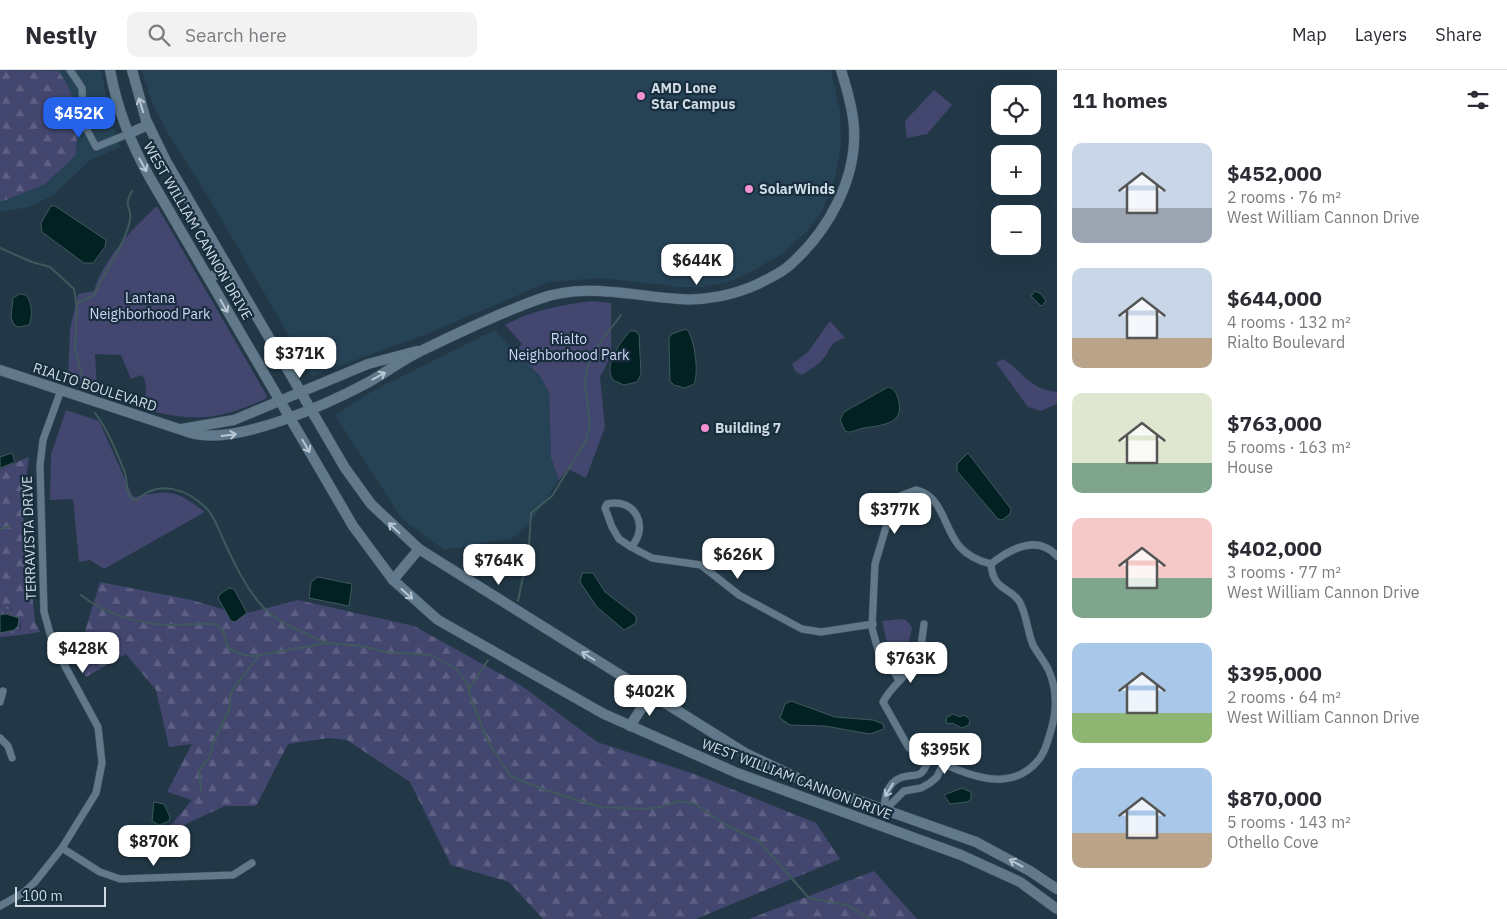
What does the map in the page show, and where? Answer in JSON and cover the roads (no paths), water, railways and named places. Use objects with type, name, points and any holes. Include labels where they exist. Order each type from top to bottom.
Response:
[{"type":"main road","name":"WEST WILLIAM CANNON DRIVE","points":[[110,70],[114,93],[128,134],[150,178],[353,526],[393,580],[438,620],[604,714],[737,773],[961,855],[1020,882],[1057,909]]},
{"type":"main road","name":"WEST WILLIAM CANNON DRIVE","points":[[132,70],[148,125],[166,161],[310,408],[358,488],[384,518],[419,549],[650,695],[745,753],[775,769],[884,811],[976,842],[1030,871],[1057,889]]},
{"type":"main road","name":"RIALTO BOULEVARD","points":[[0,370],[199,436],[224,436],[253,430],[310,408],[367,383],[422,350],[540,298],[586,290],[619,292],[680,300],[716,297],[744,290],[790,265],[832,214],[846,182],[852,161],[855,129],[849,94],[841,70]]},
{"type":"main road","points":[[128,134],[148,125]]},
{"type":"main road","points":[[209,278],[228,268]]},
{"type":"main road","name":"RIALTO BOULEVARD","points":[[181,429],[234,420],[368,364],[422,350]]},
{"type":"main road","points":[[393,580],[419,549]]},
{"type":"main road","points":[[630,726],[650,695]]},
{"type":"main road","points":[[877,824],[884,811]]},
{"type":"street","points":[[70,70],[82,88],[84,124],[96,147],[128,134]]},
{"type":"street","name":"TERRAVISTA DRIVE","points":[[0,906],[22,893],[35,882],[62,848],[96,793],[100,775],[102,750],[93,714],[53,644],[44,612],[40,465],[43,440],[61,390]]},
{"type":"street","points":[[899,681],[895,673],[880,657],[873,624],[875,564],[892,507],[900,496],[908,491],[916,490],[931,496],[961,548],[977,560],[991,564]]},
{"type":"street","points":[[631,547],[637,541],[640,529],[638,520],[626,505],[616,502],[607,504],[605,508],[612,527],[619,539],[631,547],[652,558],[702,566],[739,595],[802,629],[821,632],[873,624]]},
{"type":"street","points":[[991,564],[1004,553],[1021,546],[1038,544],[1051,550],[1057,556]]},
{"type":"street","points":[[924,624],[921,649],[915,662],[883,702],[909,748],[990,780],[1008,781],[1032,769],[1044,753],[1056,713],[1056,690],[1050,671],[1033,644],[1019,600],[1004,590],[992,574],[991,564]]},
{"type":"street","points":[[0,702],[3,691]]},
{"type":"street","points":[[0,738],[8,746],[12,758]]},
{"type":"street","points":[[884,811],[884,795],[892,784],[900,778],[919,774],[923,771],[930,756]]},
{"type":"street","points":[[884,811],[904,791],[921,788],[930,783],[936,777],[944,762]]},
{"type":"street","points":[[62,848],[100,872],[120,879],[233,874],[241,872],[252,863]]},
{"type":"waterway","points":[[76,304],[94,295],[124,239],[131,216],[128,201],[132,191]]},
{"type":"waterway","points":[[0,248],[32,262],[50,267],[74,289],[77,308],[75,349],[82,375]]},
{"type":"waterway","points":[[518,601],[529,547],[531,513],[552,496],[586,441],[590,424],[585,384],[587,368],[599,344],[621,315]]},
{"type":"waterway","points":[[95,413],[104,427],[125,473],[128,490],[132,499],[137,500],[145,494],[163,488],[173,489],[191,496],[207,509],[212,516],[241,575],[264,608],[286,624],[327,643]]},
{"type":"waterway","points":[[0,529],[10,526]]},
{"type":"waterway","points":[[81,595],[101,608],[136,621],[172,625],[215,624],[223,631],[228,648],[244,655],[254,656],[327,643],[362,646],[386,652],[431,655],[456,669],[467,683],[471,699],[488,741],[510,776],[545,790],[601,807],[643,809],[661,807],[679,801],[693,803],[725,824],[759,841],[809,898],[847,905],[870,919]]},
{"type":"waterway","points":[[201,791],[199,771],[210,757],[212,745],[230,708],[230,695],[258,657]]},
{"type":"waterway","points":[[469,689],[488,660]]},
{"type":"place","name":"AMD Lone Star Campus","points":[[641,96]]},
{"type":"place","name":"SolarWinds","points":[[749,189]]},
{"type":"place","name":"Building 7","points":[[705,428]]},
{"type":"park label","name":"Lantana Neighborhood Park","points":[[150,306]]},
{"type":"park label","name":"Rialto Neighborhood Park","points":[[569,348]]}]
